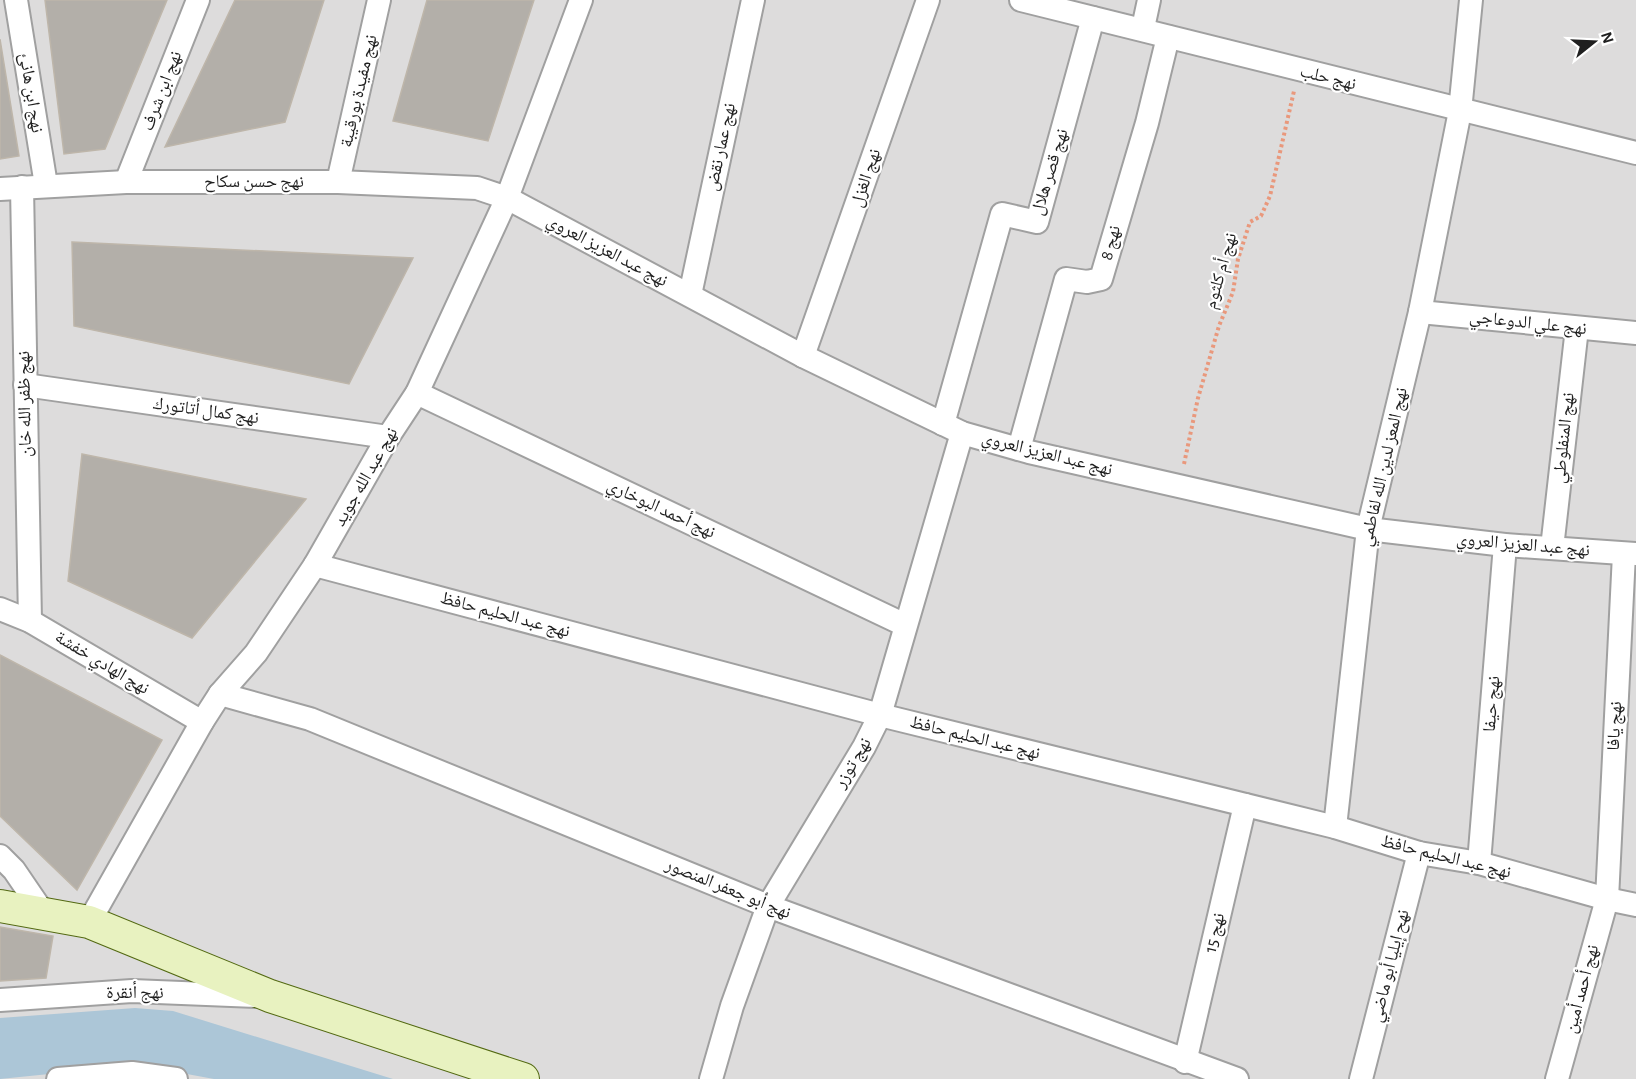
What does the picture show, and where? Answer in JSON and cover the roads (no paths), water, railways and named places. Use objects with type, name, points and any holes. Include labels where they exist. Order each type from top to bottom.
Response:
[{"type":"main road","points":[[0,906],[89,922],[270,996],[523,1079]]},
{"type":"street","name":"نهج ابن هانئ","points":[[16,0],[46,185]]},
{"type":"street","name":"نهج ابن شرف","points":[[126,182],[198,0]]},
{"type":"street","name":"نهج مفيدة بورقيبة","points":[[338,182],[379,0]]},
{"type":"street","name":"نهج عبد الله جويد","points":[[89,922],[202,723],[220,694],[255,653],[315,565],[388,437],[417,393],[507,198],[581,0]]},
{"type":"street","name":"نهج عمار نقض","points":[[690,295],[753,0]]},
{"type":"street","name":"نهج الغزل","points":[[804,356],[928,0]]},
{"type":"street","name":"نهج حلب","points":[[1022,0],[1143,28],[1168,37],[1298,71],[1636,153]]},
{"type":"street","points":[[1143,28],[1149,0]]},
{"type":"street","name":"نهج المعز لدين الله لفاطمي","points":[[1335,827],[1368,529],[1420,312],[1460,111],[1471,0]]},
{"type":"street","name":"نهج قصر هلال","points":[[953,428],[1002,214],[1037,222],[1093,18]]},
{"type":"street","name":"نهج 8","points":[[1019,449],[1066,279],[1086,282],[1101,279],[1147,123],[1168,37]]},
{"type":"street","name":"نهج حسن سكاح","points":[[11,188],[126,182],[338,182],[477,188],[507,198]]},
{"type":"street","name":"نهج ظفر الله خان","points":[[11,188],[25,384],[30,621]]},
{"type":"street","name":"نهج عبد العزيز العروي","points":[[507,198],[804,356],[953,428],[1019,449],[1368,529],[1505,545],[1630,554]]},
{"type":"street","name":"نهج علي الدوعاجي","points":[[1420,312],[1636,333]]},
{"type":"street","name":"نهج المنفلوطي","points":[[1552,549],[1577,328]]},
{"type":"street","name":"نهج كمال أتاتورك","points":[[25,384],[388,437]]},
{"type":"street","name":"نهج أحمد البوخاري","points":[[417,393],[905,625]]},
{"type":"street","name":"نهج توزر","points":[[711,1079],[732,1006],[768,906],[864,747],[880,715],[905,625],[953,428]]},
{"type":"street","name":"نهج حيفا","points":[[1479,863],[1505,545]]},
{"type":"street","name":"نهج يافا","points":[[1606,899],[1630,554]]},
{"type":"street","name":"نهج عبد الحليم حافظ","points":[[315,565],[880,715],[1335,827],[1419,853],[1479,863],[1606,899],[1636,904]]},
{"type":"street","name":"نهج الهادي خفشة","points":[[0,609],[30,621],[202,723]]},
{"type":"street","name":"نهج أبو جعفر المنصور","points":[[220,694],[310,719],[768,906],[1185,1062],[1237,1079]]},
{"type":"street","name":"نهج 15","points":[[1185,1062],[1245,805]]},
{"type":"street","name":"نهح إيليا أبو ماضي","points":[[1361,1079],[1419,853]]},
{"type":"street","points":[[0,856],[14,870],[44,914]]},
{"type":"street","name":"نهج أحمد أمين","points":[[1557,1079],[1606,899]]},
{"type":"street","name":"نهج أنقرة","points":[[0,1000],[132,991],[270,996]]},
{"type":"street","points":[[58,1079],[132,1073],[176,1079]]},
{"type":"water","points":[[135,1008],[173,1011],[393,1079],[214,1079],[138,1065],[0,1079],[0,1018]]}]
